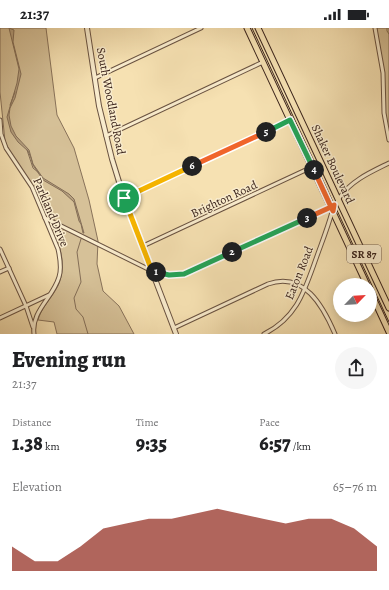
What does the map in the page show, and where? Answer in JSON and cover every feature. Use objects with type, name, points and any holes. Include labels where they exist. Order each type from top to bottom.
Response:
[{"type":"main road","name":"Shaker Boulevard","points":[[247,28],[312,167],[333,208],[364,278]]},
{"type":"main road","name":"Shaker Boulevard","points":[[258,28],[389,308]]},
{"type":"main road","points":[[377,306],[389,332]]},
{"type":"street","name":"South Woodland Road","points":[[87,28],[99,106],[124,198],[176,334]]},
{"type":"street","points":[[95,78],[201,28]]},
{"type":"street","points":[[375,28],[383,73],[384,113],[389,140]]},
{"type":"street","points":[[106,136],[263,62]]},
{"type":"street","name":"Parkland Drive","points":[[0,120],[1,134],[6,148],[32,187],[58,249],[61,263],[60,277],[51,294],[37,314],[33,328],[34,334]]},
{"type":"street","points":[[124,198],[290,120]]},
{"type":"street","name":"Eaton Road","points":[[264,334],[276,327],[289,316],[298,303],[305,289],[333,208],[341,196],[362,177],[389,163]]},
{"type":"street","name":"Brighton Road","points":[[143,246],[312,167]]},
{"type":"street","points":[[45,218],[152,271],[169,275],[181,275],[333,208]]},
{"type":"street","points":[[0,249],[26,306],[33,328]]},
{"type":"street","points":[[0,272],[9,268]]},
{"type":"street","points":[[174,328],[278,281],[290,282],[305,289],[311,294],[318,302],[335,334]]},
{"type":"street","points":[[0,318],[51,294]]},
{"type":"shaded area","points":[[0,28],[46,28],[57,115],[74,148],[89,200],[98,241],[97,264],[103,291],[119,306],[134,334],[57,334],[54,322],[38,320],[41,312],[60,281],[62,260],[60,249],[53,232],[55,226],[54,218],[44,211],[34,187],[11,154],[5,141],[0,92]]},
{"type":"shaded area","points":[[9,28],[14,30],[13,42],[21,74],[15,98],[10,108],[9,115],[11,126],[16,136],[29,150],[33,164],[43,178],[69,194],[74,199],[84,233],[74,202],[62,191],[43,180],[33,165],[28,151],[18,142],[11,132],[7,117],[17,83],[19,69]]},
{"type":"shaded area","points":[[375,28],[389,28],[389,140],[386,126],[383,73]]},
{"type":"waterway","points":[[387,28],[389,34]]},
{"type":"waterway","points":[[10,105],[15,92]]},
{"type":"waterway","points":[[27,150],[33,168],[39,173]]},
{"type":"waterway","points":[[81,239],[77,252],[81,282],[74,298],[76,309],[83,317],[88,334]]},
{"type":"tram line","points":[[252,28],[389,322]]},
{"type":"route","points":[[124,198],[152,271],[173,276],[188,273],[328,208],[331,207],[333,211],[334,205],[331,207],[290,120],[124,198]]}]
